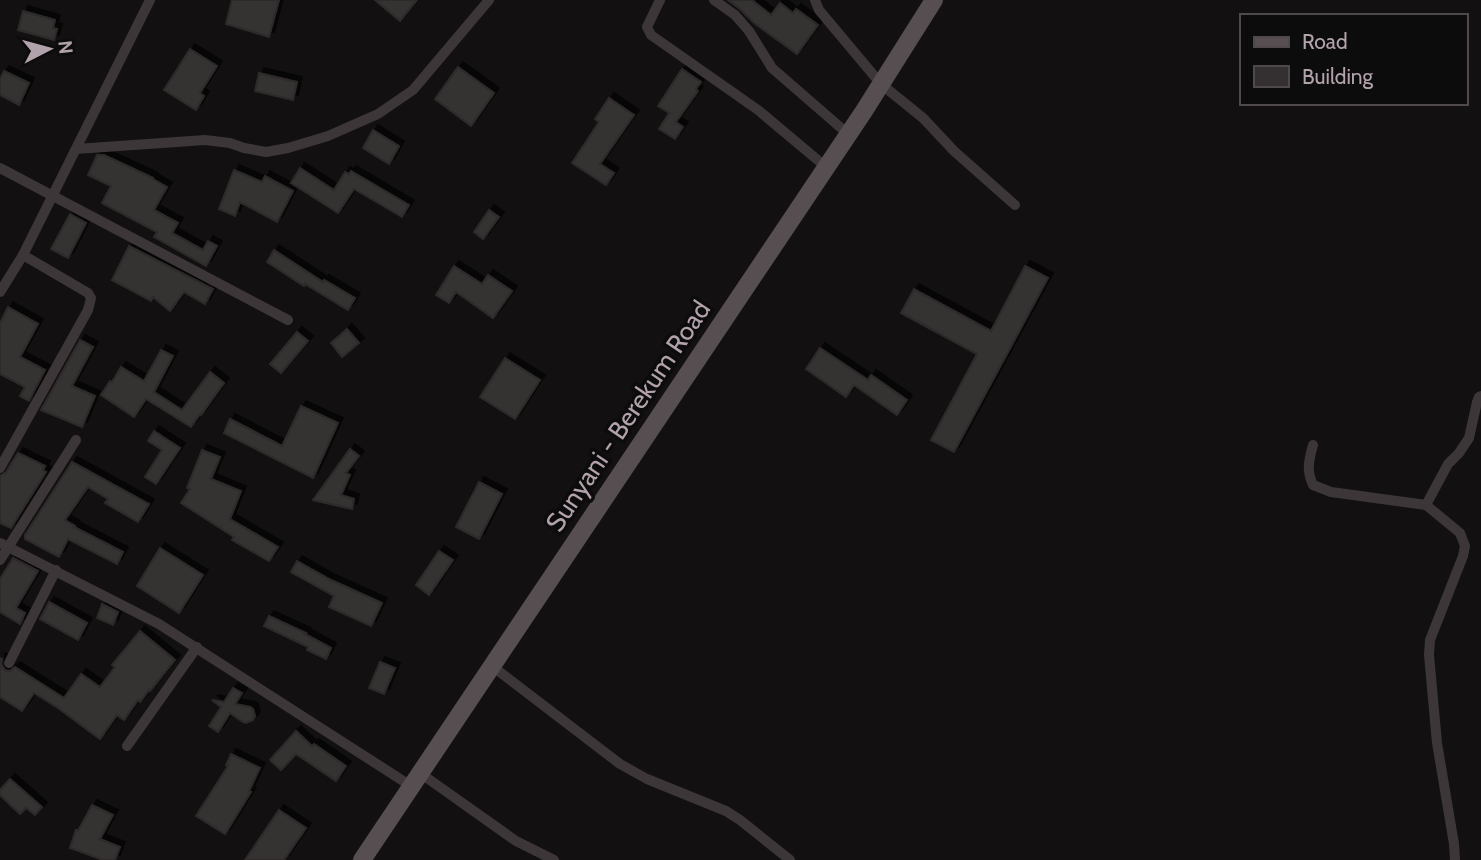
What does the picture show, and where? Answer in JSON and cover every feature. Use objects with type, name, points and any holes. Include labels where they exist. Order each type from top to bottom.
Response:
[{"type":"main road","name":"Sunyani - Berekum Road","points":[[362,860],[848,134],[934,0]]},
{"type":"street","points":[[0,292],[23,255],[150,0]]},
{"type":"street","points":[[76,149],[205,140],[267,152],[328,136],[378,114],[413,90],[489,0]]},
{"type":"street","points":[[660,0],[647,27],[651,35],[758,110],[826,167]]},
{"type":"street","points":[[714,0],[735,15],[749,31],[772,68],[848,134]]},
{"type":"street","points":[[815,0],[819,10],[881,84],[923,118],[954,151],[1015,205]]},
{"type":"street","points":[[0,168],[288,320]]},
{"type":"street","points":[[0,468],[88,310],[91,298],[88,293],[23,255]]},
{"type":"street","points":[[1426,505],[1448,464],[1469,439],[1476,402],[1481,396]]},
{"type":"street","points":[[0,560],[4,545],[76,440]]},
{"type":"street","points":[[1313,445],[1308,466],[1308,475],[1313,485],[1331,492],[1426,505],[1460,533],[1465,546],[1430,640],[1429,655],[1437,743],[1455,860]]},
{"type":"street","points":[[4,545],[159,624],[516,841],[554,860]]},
{"type":"street","points":[[9,663],[56,570]]},
{"type":"street","points":[[127,746],[197,647]]},
{"type":"street","points":[[492,666],[620,764],[647,779],[726,811],[790,860]]},
{"type":"building","points":[[232,0],[279,0],[269,37],[226,24]]},
{"type":"building","points":[[375,0],[417,0],[400,21]]},
{"type":"building","points":[[728,0],[752,0],[771,15],[780,3],[793,13],[796,9],[818,25],[797,54]]},
{"type":"building","points":[[23,11],[55,20],[53,28],[57,29],[54,40],[18,30]]},
{"type":"building","points":[[190,49],[217,66],[200,93],[204,96],[196,110],[164,90]]},
{"type":"building","points":[[458,67],[494,93],[471,126],[435,99]]},
{"type":"building","points":[[682,69],[701,82],[696,89],[698,91],[676,122],[683,127],[675,139],[659,129],[669,113],[658,106]]},
{"type":"building","points":[[4,71],[29,83],[19,105],[0,95],[0,79]]},
{"type":"building","points":[[259,73],[297,82],[293,100],[255,91]]},
{"type":"building","points":[[609,98],[634,115],[600,164],[614,173],[606,185],[572,163],[599,122],[595,119]]},
{"type":"building","points":[[373,130],[399,146],[389,164],[363,148]]},
{"type":"building","points":[[97,155],[104,155],[167,187],[154,210],[178,223],[172,233],[203,250],[208,241],[217,246],[206,266],[154,237],[157,232],[102,203],[111,186],[88,175]]},
{"type":"building","points":[[300,168],[334,190],[345,172],[349,174],[351,171],[409,205],[402,217],[354,189],[338,213],[291,183]]},
{"type":"building","points":[[234,170],[262,182],[265,176],[293,191],[277,222],[240,202],[235,216],[219,209]]},
{"type":"building","points":[[489,210],[499,217],[483,239],[474,232]]},
{"type":"building","points":[[70,214],[86,223],[68,258],[51,249]]},
{"type":"building","points":[[129,246],[213,289],[205,304],[184,292],[170,311],[153,297],[151,301],[112,280]]},
{"type":"building","points":[[274,250],[323,282],[324,280],[355,298],[348,310],[267,262]]},
{"type":"building","points":[[454,266],[482,284],[488,275],[512,291],[493,318],[456,292],[449,303],[436,295]]},
{"type":"building","points":[[1025,266],[1048,278],[954,452],[931,440],[977,354],[901,313],[914,289],[991,331]]},
{"type":"building","points":[[8,307],[38,324],[20,357],[45,370],[29,401],[20,396],[25,387],[0,374],[0,323]]},
{"type":"building","points":[[347,329],[359,343],[342,357],[331,343]]},
{"type":"building","points":[[297,332],[308,341],[281,373],[270,364]]},
{"type":"building","points":[[80,340],[93,347],[72,386],[95,396],[82,427],[41,410]]},
{"type":"building","points":[[820,348],[868,380],[871,375],[907,400],[897,415],[854,385],[846,397],[806,369]]},
{"type":"building","points":[[161,350],[173,356],[154,392],[182,410],[210,372],[224,383],[191,427],[146,399],[134,417],[101,395],[121,367],[144,381]]},
{"type":"building","points":[[505,358],[540,380],[515,419],[480,397]]},
{"type":"building","points":[[301,406],[338,423],[313,478],[224,433],[230,419],[282,446]]},
{"type":"building","points":[[154,431],[180,448],[156,484],[145,477],[162,450],[148,441]]},
{"type":"building","points":[[350,449],[359,456],[346,473],[350,475],[341,495],[354,499],[352,509],[313,500]]},
{"type":"building","points":[[202,450],[220,457],[211,479],[241,491],[230,519],[278,547],[269,561],[232,540],[234,537],[181,503],[190,489],[187,488]]},
{"type":"building","points":[[18,453],[45,466],[43,470],[46,472],[11,528],[0,523],[0,476],[6,472]]},
{"type":"building","points":[[72,462],[149,504],[138,522],[105,503],[108,499],[88,487],[65,520],[123,552],[117,564],[68,539],[59,557],[25,539]]},
{"type":"building","points":[[479,482],[502,494],[479,539],[456,527]]},
{"type":"building","points":[[160,548],[203,575],[179,613],[137,586]]},
{"type":"building","points":[[439,551],[453,560],[429,595],[416,585]]},
{"type":"building","points":[[13,558],[38,571],[16,608],[25,613],[20,624],[0,612],[0,579]]},
{"type":"building","points":[[297,561],[382,603],[371,626],[329,607],[334,596],[291,572]]},
{"type":"building","points":[[49,602],[87,623],[78,640],[40,619]]},
{"type":"building","points":[[102,604],[118,612],[113,625],[97,618]]},
{"type":"building","points":[[269,616],[331,648],[326,659],[307,650],[308,647],[264,626]]},
{"type":"building","points":[[140,631],[175,660],[140,702],[138,700],[124,720],[117,715],[100,739],[34,693],[22,711],[0,697],[0,658],[5,670],[10,671],[15,667],[64,698],[81,674],[100,687],[115,667],[112,665]]},
{"type":"building","points":[[380,662],[395,668],[384,694],[369,688]]},
{"type":"building","points":[[233,688],[242,693],[235,704],[250,707],[255,716],[246,723],[230,713],[218,732],[209,726],[221,707],[212,700],[224,702]]},
{"type":"building","points":[[296,731],[312,746],[314,744],[346,766],[336,781],[296,754],[281,770],[270,760]]},
{"type":"building","points":[[231,754],[260,768],[249,791],[251,792],[225,834],[196,816],[228,766],[226,765]]},
{"type":"building","points":[[10,779],[42,807],[35,815],[26,808],[20,814],[0,795],[0,790]]},
{"type":"building","points":[[92,805],[113,815],[100,839],[120,847],[115,860],[103,860],[70,848],[76,830],[78,831]]},
{"type":"building","points":[[279,810],[306,828],[284,860],[245,860]]}]
